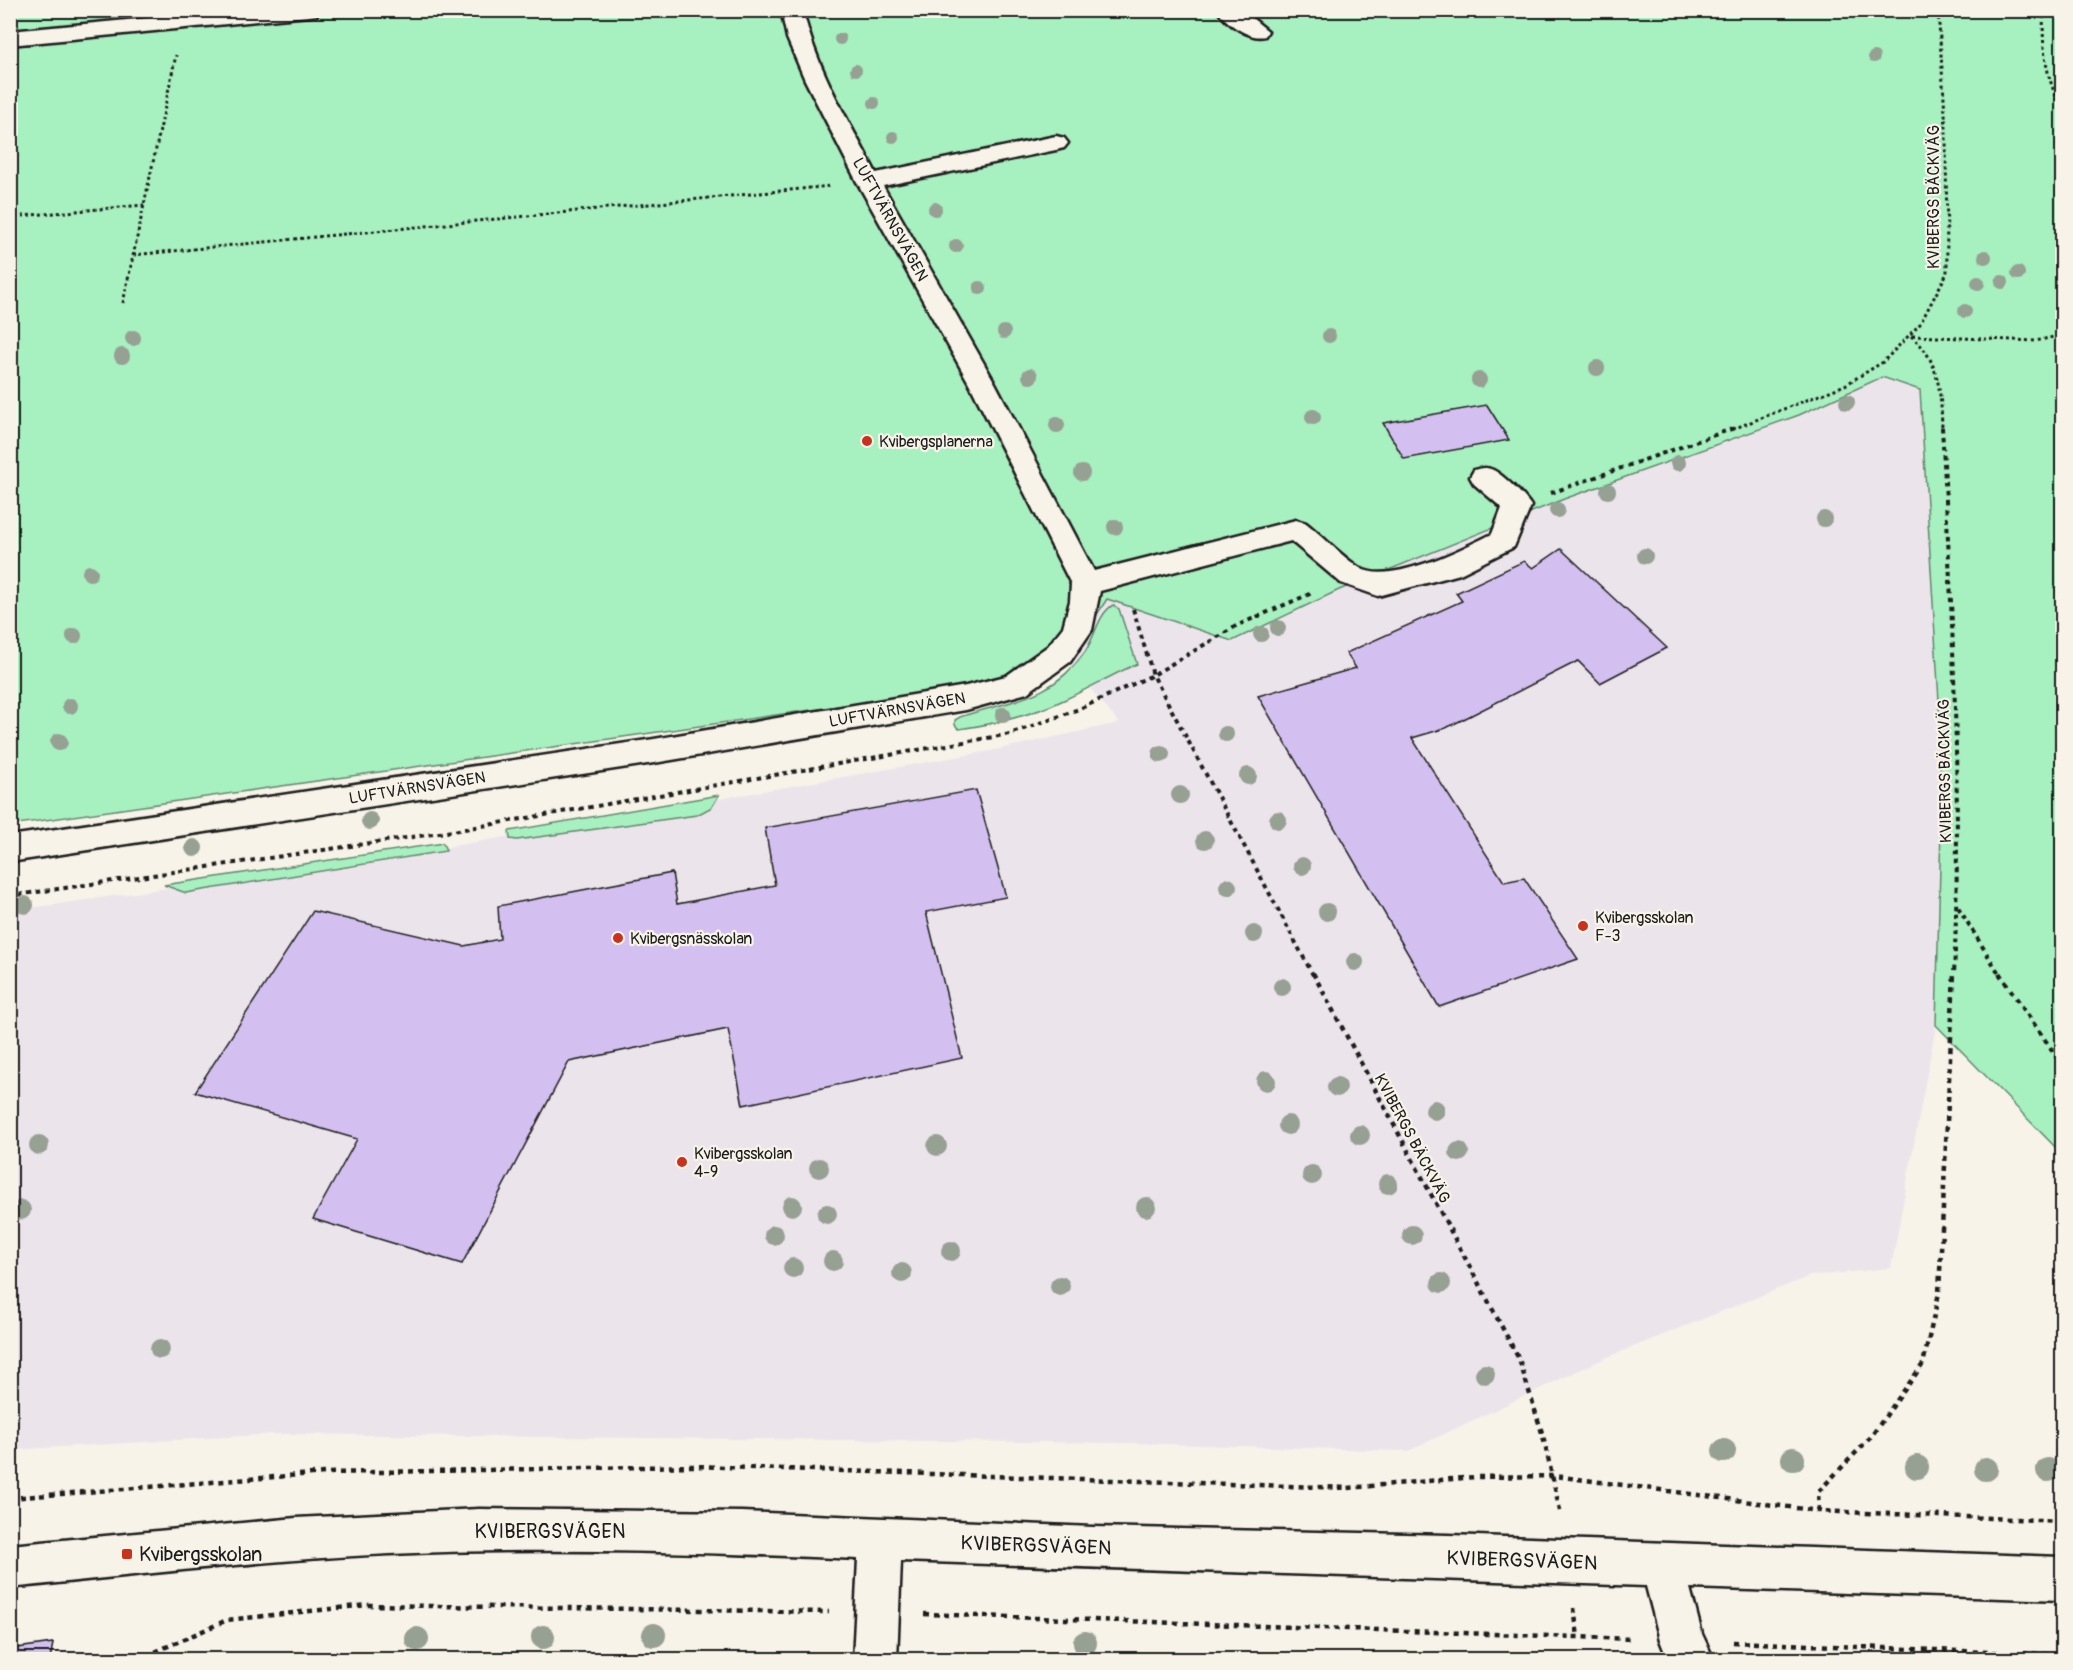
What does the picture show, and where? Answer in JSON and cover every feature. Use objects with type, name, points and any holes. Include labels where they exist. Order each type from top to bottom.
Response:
[{"type":"street","points":[[10,38],[309,10]]},
{"type":"street","name":"LUFTVÄRNSVÄGEN","points":[[10,849],[654,751],[966,698],[1016,685],[1059,654],[1077,630],[1086,584],[982,383],[869,182],[816,80],[798,38],[792,10]]},
{"type":"street","points":[[1227,10],[1257,31]]},
{"type":"street","points":[[869,182],[1056,143]]},
{"type":"street","points":[[1086,584],[1296,530],[1351,576],[1378,585],[1450,567],[1504,540],[1517,506],[1484,477]]},
{"type":"street","name":"KVIBERGSVÄGEN","points":[[10,1567],[241,1544],[393,1533],[591,1530],[880,1538],[1090,1548],[1568,1561],[2062,1580]]},
{"type":"street","points":[[875,1659],[880,1538]]},
{"type":"street","points":[[1662,1566],[1687,1650]]},
{"type":"path","name":"KVIBERGS BÄCKVÄG","points":[[1819,1512],[1818,1492],[1870,1438],[1923,1364],[1939,1293],[1957,906],[1954,643],[1940,385],[1922,345],[1911,336],[1920,324],[1947,273],[1946,128],[1938,10]]},
{"type":"path","points":[[2044,10],[2043,55],[2054,95],[2062,110]]},
{"type":"path","points":[[123,303],[183,22]]},
{"type":"path","points":[[133,255],[869,182]]},
{"type":"path","points":[[10,217],[144,205]]},
{"type":"path","points":[[1911,336],[2036,341],[2062,335]]},
{"type":"path","name":"KVIBERGS BÄCKVÄG","points":[[10,896],[453,831],[1010,734],[1079,709],[1153,675],[1520,1359],[1555,1476],[1578,1637]]},
{"type":"path","points":[[1957,906],[2012,994],[2062,1065]]},
{"type":"path","points":[[10,1498],[325,1473],[683,1466],[1348,1488],[1475,1477],[1555,1476],[1819,1512],[2062,1521]]},
{"type":"path","points":[[137,1659],[227,1620],[367,1605],[1077,1618],[1578,1637],[1687,1650],[2062,1655]]},
{"type":"shaded area","points":[[1882,377],[1920,390],[1939,701],[1941,827],[1936,1025],[1891,1268],[1810,1276],[1603,1359],[1408,1451],[1131,1443],[275,1434],[11,1450],[10,911],[431,850],[990,751],[1119,723],[1067,661],[1107,599],[1232,641],[1339,590],[1564,499],[1799,415]]},
{"type":"green space","name":"Kvibergsplanerna","points":[[11,11],[2062,11],[2062,1154],[1936,1025],[1941,827],[1939,701],[1920,390],[1882,377],[1799,415],[1564,499],[1339,590],[1232,641],[1107,599],[1067,661],[977,686],[11,825]]},
{"type":"green space","points":[[1113,605],[1119,609],[1137,664],[1053,705],[1027,714],[1000,722],[959,729],[955,725],[955,720],[960,717],[1029,696],[1058,680],[1085,652],[1100,620]]},
{"type":"green space","points":[[719,795],[712,807],[697,815],[517,840],[510,839],[509,831]]},
{"type":"green space","points":[[443,843],[446,851],[186,893],[164,885]]},
{"type":"building","points":[[1487,405],[1509,440],[1404,459],[1383,423]]},
{"type":"building","points":[[1561,549],[1667,648],[1600,683],[1578,661],[1446,728],[1412,738],[1504,882],[1524,878],[1578,959],[1439,1007],[1258,696],[1356,668],[1346,653],[1462,601],[1456,593],[1524,561],[1533,568]]},
{"type":"building","points":[[976,790],[1006,897],[926,912],[962,1058],[743,1105],[728,1029],[569,1062],[462,1264],[313,1219],[357,1139],[195,1092],[313,911],[464,946],[500,939],[498,906],[672,873],[677,904],[775,885],[765,828]]},
{"type":"building","points":[[53,1643],[50,1660],[10,1660],[10,1649]]},
{"type":"place","name":"Kvibergsplanerna","points":[[867,441]]},
{"type":"place","name":"Kvibergsskolan F-3","points":[[1583,926]]},
{"type":"place","name":"Kvibergsnässkolan","points":[[618,938]]},
{"type":"place","name":"Kvibergsskolan 4-9","points":[[682,1162]]},
{"type":"place","name":"Kvibergsskolan","points":[[127,1554]]}]
